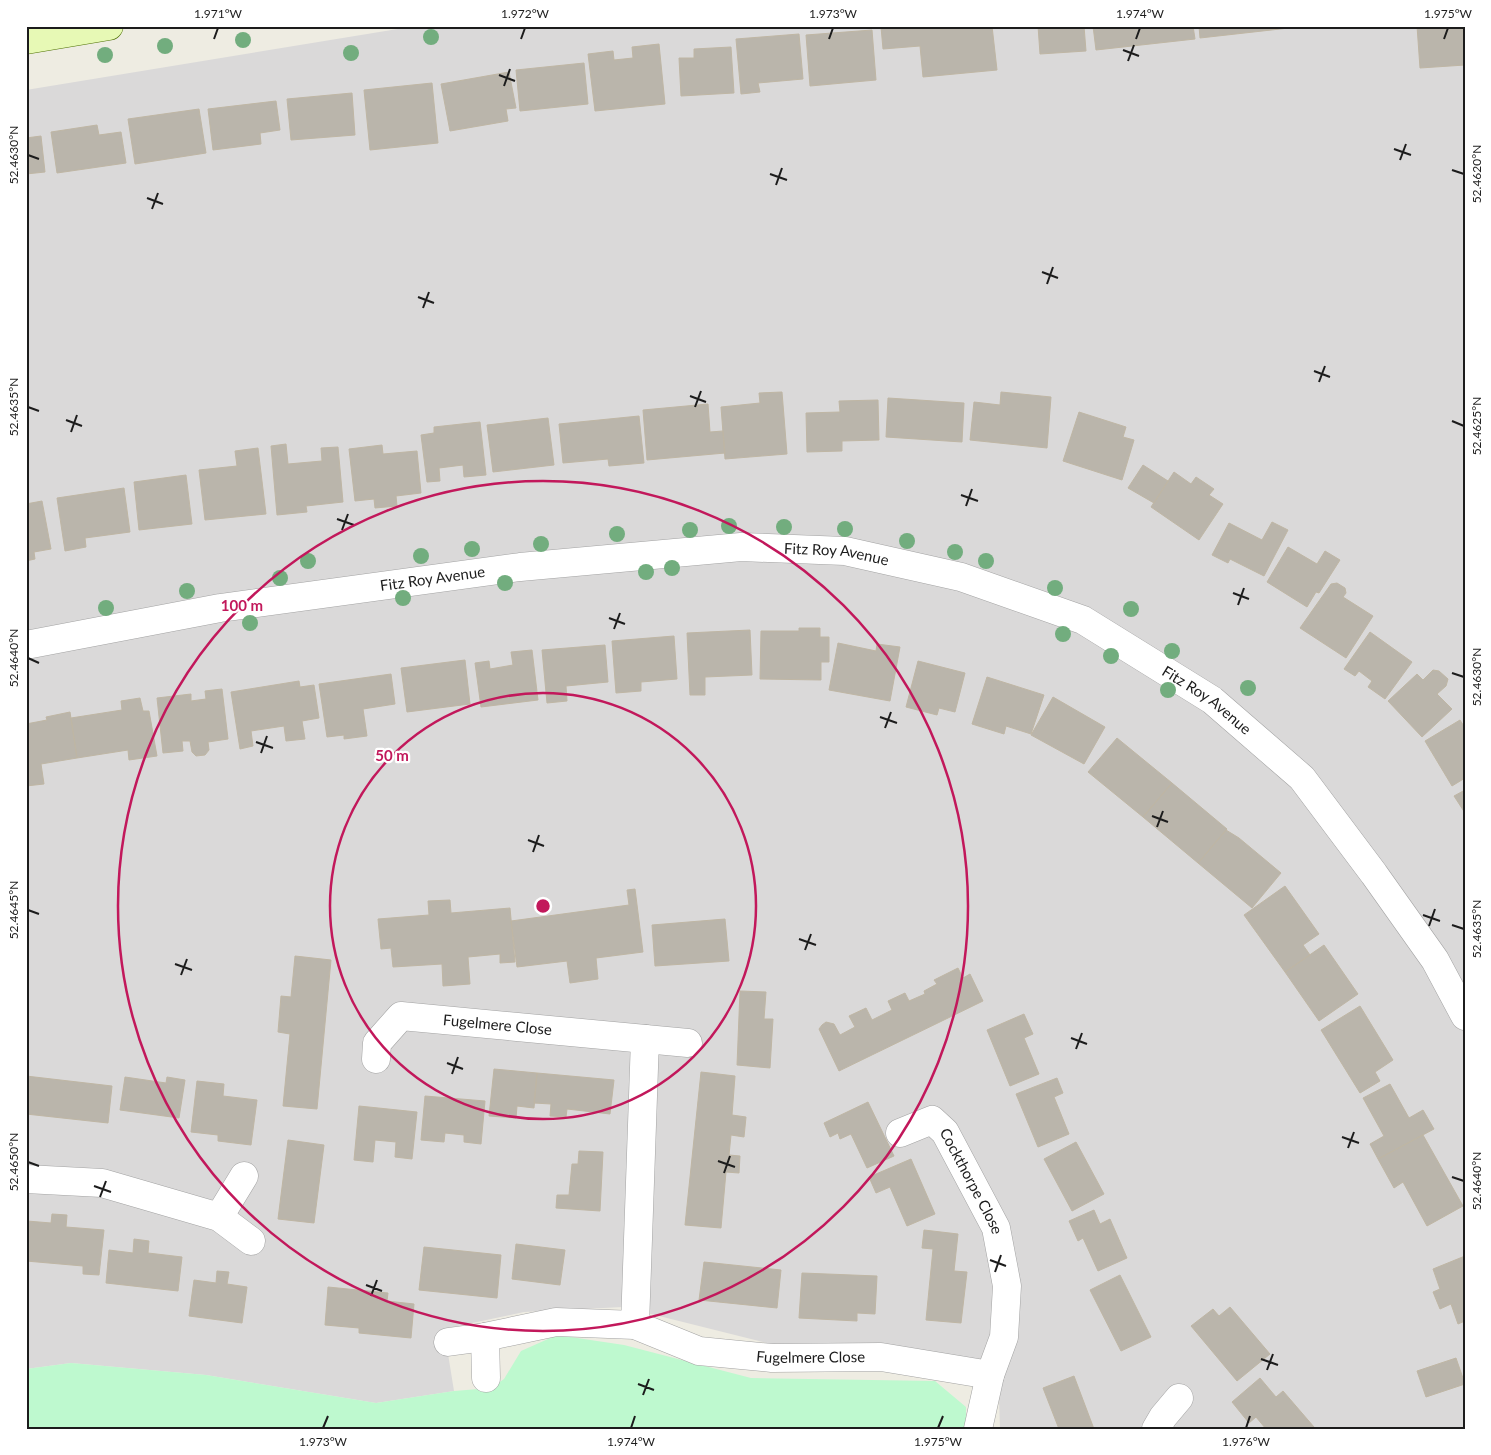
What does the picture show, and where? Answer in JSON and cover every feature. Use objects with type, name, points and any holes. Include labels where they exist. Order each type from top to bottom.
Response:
[{"type":"street","points":[[26,40],[109,26]]},
{"type":"street","name":"Fitz Roy Avenue","points":[[26,645],[220,608],[481,572],[741,547],[845,551],[961,577],[1083,620],[1212,700],[1302,778],[1435,960],[1465,1016]]},
{"type":"street","name":"Fugelmere Close","points":[[376,1060],[377,1043],[401,1016],[688,1043]]},
{"type":"street","points":[[635,1325],[645,1039]]},
{"type":"street","name":"Cockthorpe Close","points":[[900,1133],[932,1120],[945,1132],[996,1228],[1007,1286],[1004,1337],[990,1375],[978,1429]]},
{"type":"street","points":[[219,1217],[244,1176]]},
{"type":"street","points":[[26,1180],[102,1183],[219,1217],[251,1241]]},
{"type":"street","name":"Fugelmere Close","points":[[448,1342],[485,1338],[556,1322],[635,1325],[699,1351],[772,1358],[881,1357],[990,1375]]},
{"type":"street","points":[[485,1338],[486,1378]]},
{"type":"shaded area","points":[[416,26],[1465,26],[1465,1429],[1000,1429],[999,1397],[979,1362],[771,1344],[623,1307],[524,1312],[444,1329],[454,1391],[376,1403],[206,1375],[71,1363],[26,1369],[26,90]]},
{"type":"green space","points":[[557,1335],[624,1345],[751,1378],[935,1381],[966,1407],[966,1429],[26,1429],[26,1369],[71,1363],[206,1375],[376,1403],[454,1391],[491,1388],[504,1379],[521,1351]]},
{"type":"building","points":[[940,26],[940,29],[963,26],[992,26],[997,70],[923,77],[920,46],[883,49],[881,27]]},
{"type":"building","points":[[1038,26],[1084,26],[1086,51],[1040,54]]},
{"type":"building","points":[[1093,26],[1193,26],[1195,39],[1096,50]]},
{"type":"building","points":[[1199,26],[1289,26],[1289,28],[1200,38]]},
{"type":"building","points":[[1417,26],[1463,26],[1465,65],[1420,68]]},
{"type":"building","points":[[872,30],[876,80],[810,86],[806,35]]},
{"type":"building","points":[[799,34],[803,79],[758,83],[760,92],[741,94],[736,39]]},
{"type":"building","points":[[659,44],[665,104],[595,111],[588,54],[613,51],[614,60],[633,58],[632,47]]},
{"type":"building","points":[[731,47],[734,93],[681,96],[679,58],[694,58],[694,49]]},
{"type":"building","points":[[584,63],[588,104],[520,111],[516,70]]},
{"type":"building","points":[[509,72],[516,108],[506,109],[508,121],[450,131],[441,84]]},
{"type":"building","points":[[432,83],[438,143],[370,150],[364,90]]},
{"type":"building","points":[[352,93],[355,135],[291,140],[287,99]]},
{"type":"building","points":[[276,101],[280,130],[260,133],[261,144],[213,150],[208,109]]},
{"type":"building","points":[[199,109],[206,153],[135,164],[128,119]]},
{"type":"building","points":[[97,125],[99,135],[121,132],[126,163],[57,173],[51,132]]},
{"type":"building","points":[[41,136],[45,172],[26,174],[26,138]]},
{"type":"building","points":[[782,392],[787,454],[725,459],[721,407],[760,403],[759,393]]},
{"type":"building","points":[[1001,392],[1051,397],[1047,448],[970,440],[974,402],[1000,405]]},
{"type":"building","points":[[888,398],[964,403],[962,442],[886,437]]},
{"type":"building","points":[[878,400],[879,440],[842,441],[842,451],[807,452],[806,413],[840,412],[839,401]]},
{"type":"building","points":[[708,404],[710,432],[723,431],[725,453],[647,460],[643,410]]},
{"type":"building","points":[[1079,412],[1126,427],[1123,437],[1134,440],[1122,480],[1063,461]]},
{"type":"building","points":[[639,416],[644,463],[609,466],[608,459],[563,463],[559,424]]},
{"type":"building","points":[[548,418],[554,465],[493,472],[487,425]]},
{"type":"building","points":[[480,422],[486,475],[464,477],[463,465],[439,468],[440,481],[427,482],[421,435],[434,433],[434,427]]},
{"type":"building","points":[[286,444],[288,464],[322,461],[321,448],[338,447],[343,502],[306,506],[307,512],[277,515],[271,446]]},
{"type":"building","points":[[382,445],[383,454],[417,451],[421,493],[396,496],[397,506],[375,508],[374,499],[355,501],[349,449]]},
{"type":"building","points":[[258,448],[266,514],[205,520],[199,470],[237,466],[235,451]]},
{"type":"building","points":[[1143,465],[1168,481],[1154,503],[1128,488]]},
{"type":"building","points":[[1174,472],[1191,484],[1196,477],[1214,489],[1209,495],[1223,504],[1199,540],[1151,507]]},
{"type":"building","points":[[186,475],[192,524],[139,530],[134,482]]},
{"type":"building","points":[[124,488],[130,532],[85,538],[86,547],[65,551],[57,498]]},
{"type":"building","points":[[42,501],[51,549],[34,552],[35,559],[26,561],[26,504]]},
{"type":"building","points":[[1272,522],[1288,530],[1264,576],[1230,559],[1228,563],[1212,555],[1229,523],[1262,540]]},
{"type":"building","points":[[1288,547],[1317,564],[1325,551],[1340,560],[1319,593],[1316,592],[1307,607],[1267,582]]},
{"type":"building","points":[[1337,583],[1345,588],[1346,593],[1343,597],[1373,616],[1346,658],[1300,628],[1331,584]]},
{"type":"building","points":[[799,628],[820,628],[820,637],[829,637],[829,662],[821,662],[821,680],[760,679],[761,631],[799,631]]},
{"type":"building","points":[[750,630],[752,675],[705,677],[705,695],[690,695],[687,633]]},
{"type":"building","points":[[1370,632],[1412,662],[1385,699],[1368,687],[1372,681],[1359,671],[1355,676],[1344,669]]},
{"type":"building","points":[[674,636],[677,679],[641,682],[641,691],[616,693],[612,641]]},
{"type":"building","points":[[838,643],[876,651],[877,644],[900,647],[890,701],[829,690]]},
{"type":"building","points":[[605,645],[608,682],[566,686],[567,701],[547,703],[542,650]]},
{"type":"building","points":[[532,650],[538,700],[481,707],[475,663],[489,661],[490,669],[513,665],[511,652]]},
{"type":"building","points":[[465,660],[470,704],[407,712],[401,668]]},
{"type":"building","points":[[918,661],[965,673],[955,712],[939,708],[937,715],[906,707]]},
{"type":"building","points":[[1433,670],[1439,671],[1448,679],[1446,686],[1437,694],[1452,709],[1422,737],[1388,701],[1417,674],[1423,680]]},
{"type":"building","points":[[391,674],[395,704],[363,709],[367,736],[344,739],[344,735],[327,737],[319,684]]},
{"type":"building","points":[[987,677],[1044,695],[1031,734],[1006,726],[1004,734],[972,724]]},
{"type":"building","points":[[299,681],[300,687],[314,685],[319,718],[302,721],[305,739],[286,741],[284,726],[251,731],[253,746],[240,749],[231,692]]},
{"type":"building","points":[[222,689],[228,739],[208,742],[209,750],[205,755],[196,756],[192,752],[190,741],[182,741],[183,751],[163,753],[157,698],[191,694],[191,701],[206,699],[205,691]]},
{"type":"building","points":[[1053,697],[1105,727],[1084,764],[1031,735]]},
{"type":"building","points":[[140,698],[143,711],[149,711],[157,756],[129,760],[128,750],[77,758],[71,718],[122,710],[121,701]]},
{"type":"building","points":[[70,712],[77,758],[41,764],[44,784],[26,786],[26,724],[47,720],[46,717]]},
{"type":"building","points":[[1460,720],[1465,728],[1465,778],[1452,786],[1425,741]]},
{"type":"building","points":[[1117,738],[1172,783],[1143,817],[1088,772]]},
{"type":"building","points":[[1172,783],[1227,829],[1198,863],[1143,817]]},
{"type":"building","points":[[1465,790],[1465,813],[1454,796]]},
{"type":"building","points":[[1226,830],[1239,838],[1281,873],[1252,908],[1198,863]]},
{"type":"building","points":[[1285,886],[1319,934],[1303,945],[1310,955],[1285,972],[1244,915]]},
{"type":"building","points":[[635,889],[643,952],[596,958],[598,979],[570,983],[567,961],[517,967],[511,921],[629,905],[627,890]]},
{"type":"building","points":[[450,900],[451,913],[510,908],[515,962],[500,963],[500,954],[468,957],[470,984],[443,986],[442,964],[393,967],[391,948],[381,949],[378,919],[429,915],[428,901]]},
{"type":"building","points":[[725,919],[729,961],[655,966],[652,925]]},
{"type":"building","points":[[1324,945],[1358,994],[1319,1021],[1285,972]]},
{"type":"building","points":[[295,956],[331,960],[317,1109],[283,1106],[290,1034],[278,1032],[281,996],[291,997]]},
{"type":"building","points":[[958,968],[963,978],[970,974],[983,1001],[839,1071],[819,1029],[822,1025],[826,1022],[834,1024],[840,1035],[855,1027],[849,1016],[866,1008],[872,1020],[892,1010],[888,1001],[905,993],[909,1001],[925,994],[924,991],[937,984],[934,980]]},
{"type":"building","points":[[740,991],[766,992],[764,1019],[773,1019],[770,1068],[737,1065]]},
{"type":"building","points":[[1360,1006],[1393,1060],[1375,1072],[1380,1081],[1360,1093],[1321,1030]]},
{"type":"building","points":[[1024,1014],[1033,1034],[1024,1038],[1039,1074],[1010,1086],[987,1030]]},
{"type":"building","points":[[494,1069],[537,1073],[534,1108],[517,1106],[516,1118],[489,1116]]},
{"type":"building","points":[[701,1072],[735,1076],[732,1115],[746,1117],[744,1137],[731,1135],[729,1155],[740,1156],[739,1173],[726,1172],[721,1228],[685,1225]]},
{"type":"building","points":[[537,1073],[614,1080],[610,1114],[567,1109],[566,1117],[550,1116],[551,1104],[534,1103]]},
{"type":"building","points":[[26,1076],[112,1086],[108,1123],[26,1114]]},
{"type":"building","points":[[125,1077],[166,1083],[167,1077],[185,1080],[179,1118],[120,1110]]},
{"type":"building","points":[[1057,1078],[1063,1093],[1054,1097],[1069,1134],[1038,1147],[1016,1094]]},
{"type":"building","points":[[197,1081],[224,1084],[223,1096],[257,1100],[251,1145],[218,1141],[218,1135],[191,1132]]},
{"type":"building","points":[[1390,1084],[1409,1118],[1423,1110],[1434,1129],[1378,1159],[1370,1144],[1384,1136],[1363,1098]]},
{"type":"building","points":[[425,1096],[485,1101],[481,1144],[464,1142],[464,1135],[445,1133],[444,1142],[421,1140]]},
{"type":"building","points":[[868,1102],[894,1156],[867,1168],[851,1134],[840,1139],[838,1133],[830,1137],[824,1123]]},
{"type":"building","points":[[359,1106],[417,1112],[412,1159],[395,1157],[396,1142],[375,1140],[373,1162],[354,1160]]},
{"type":"building","points":[[1423,1135],[1463,1206],[1427,1226],[1403,1182],[1394,1188],[1378,1159]]},
{"type":"building","points":[[288,1140],[324,1145],[314,1223],[278,1219]]},
{"type":"building","points":[[1076,1142],[1104,1194],[1072,1211],[1044,1159]]},
{"type":"building","points":[[579,1151],[603,1152],[600,1211],[556,1208],[557,1195],[569,1195],[572,1164],[578,1164]]},
{"type":"building","points":[[911,1159],[935,1214],[907,1226],[890,1187],[876,1193],[869,1177]]},
{"type":"building","points":[[1094,1210],[1100,1224],[1110,1219],[1127,1258],[1098,1271],[1083,1238],[1078,1241],[1069,1221]]},
{"type":"building","points":[[52,1214],[67,1215],[66,1227],[104,1230],[99,1275],[83,1274],[83,1266],[26,1261],[27,1221],[51,1223]]},
{"type":"building","points":[[924,1230],[958,1234],[954,1271],[967,1272],[961,1323],[926,1320],[933,1249],[922,1248]]},
{"type":"building","points":[[134,1239],[149,1241],[148,1253],[182,1257],[178,1291],[106,1283],[109,1250],[133,1253]]},
{"type":"building","points":[[516,1244],[565,1250],[560,1285],[512,1279]]},
{"type":"building","points":[[424,1247],[501,1255],[497,1298],[419,1290]]},
{"type":"building","points":[[1465,1256],[1465,1321],[1458,1324],[1451,1304],[1440,1309],[1433,1292],[1440,1289],[1433,1269]]},
{"type":"building","points":[[704,1262],[781,1270],[777,1308],[699,1300]]},
{"type":"building","points":[[217,1271],[229,1272],[227,1284],[247,1287],[242,1323],[189,1316],[194,1280],[216,1283]]},
{"type":"building","points":[[802,1273],[877,1276],[875,1314],[857,1313],[857,1321],[799,1318]]},
{"type":"building","points":[[1120,1275],[1151,1337],[1121,1351],[1090,1290]]},
{"type":"building","points":[[328,1287],[388,1293],[387,1301],[414,1304],[411,1338],[359,1333],[359,1328],[325,1325]]},
{"type":"building","points":[[1230,1307],[1270,1354],[1237,1381],[1191,1326],[1213,1309],[1219,1316]]},
{"type":"building","points":[[1456,1358],[1465,1384],[1426,1397],[1417,1371]]},
{"type":"building","points":[[1074,1376],[1094,1429],[1059,1429],[1043,1388]]},
{"type":"building","points":[[1260,1378],[1276,1397],[1283,1391],[1314,1427],[1312,1429],[1266,1429],[1256,1417],[1249,1423],[1232,1402]]}]
